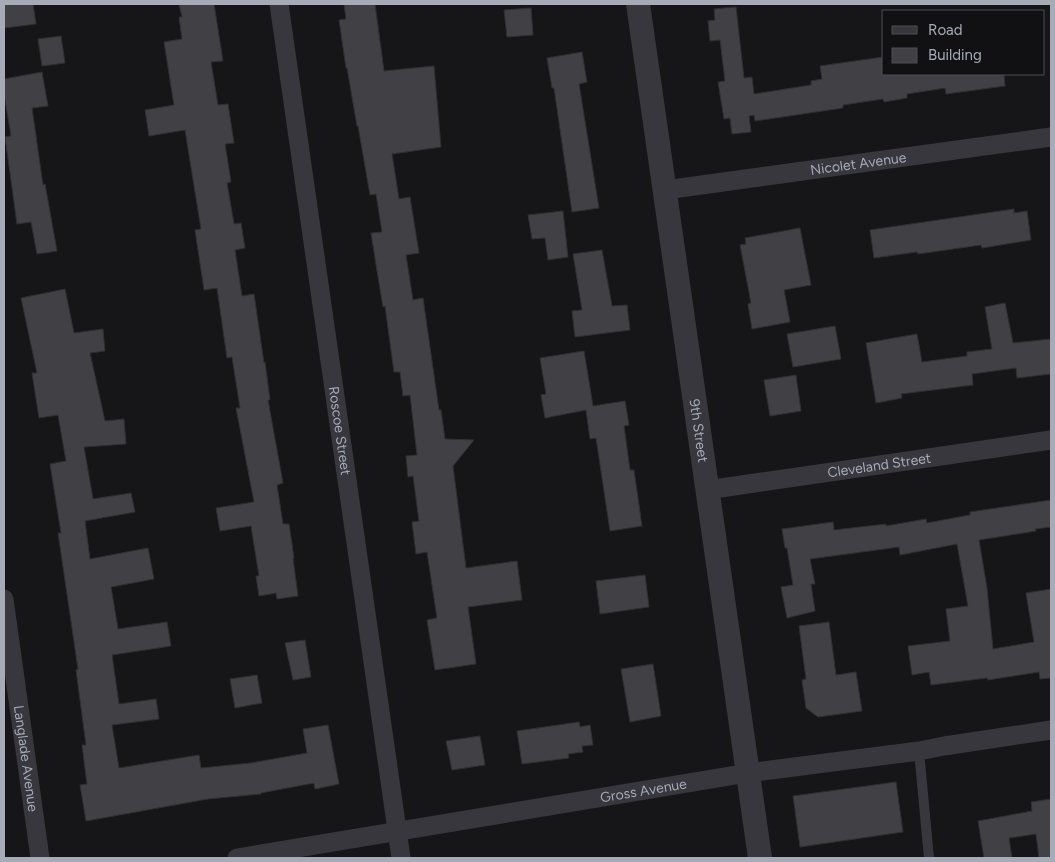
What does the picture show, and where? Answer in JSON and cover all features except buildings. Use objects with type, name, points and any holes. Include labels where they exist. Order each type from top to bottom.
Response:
[{"type":"street","name":"Roscoe Street","points":[[278,4],[401,858]]},
{"type":"street","name":"9th Street","points":[[638,4],[760,858]]},
{"type":"street","name":"Nicolet Avenue","points":[[665,190],[1051,137]]},
{"type":"street","name":"Cleveland Street","points":[[707,490],[1051,440]]},
{"type":"street","name":"Langlade Avenue","points":[[4,599],[40,858]]},
{"type":"street","name":"Gross Avenue","points":[[237,858],[748,773],[919,751],[1051,730]]},
{"type":"lane","points":[[919,751],[929,858]]}]
